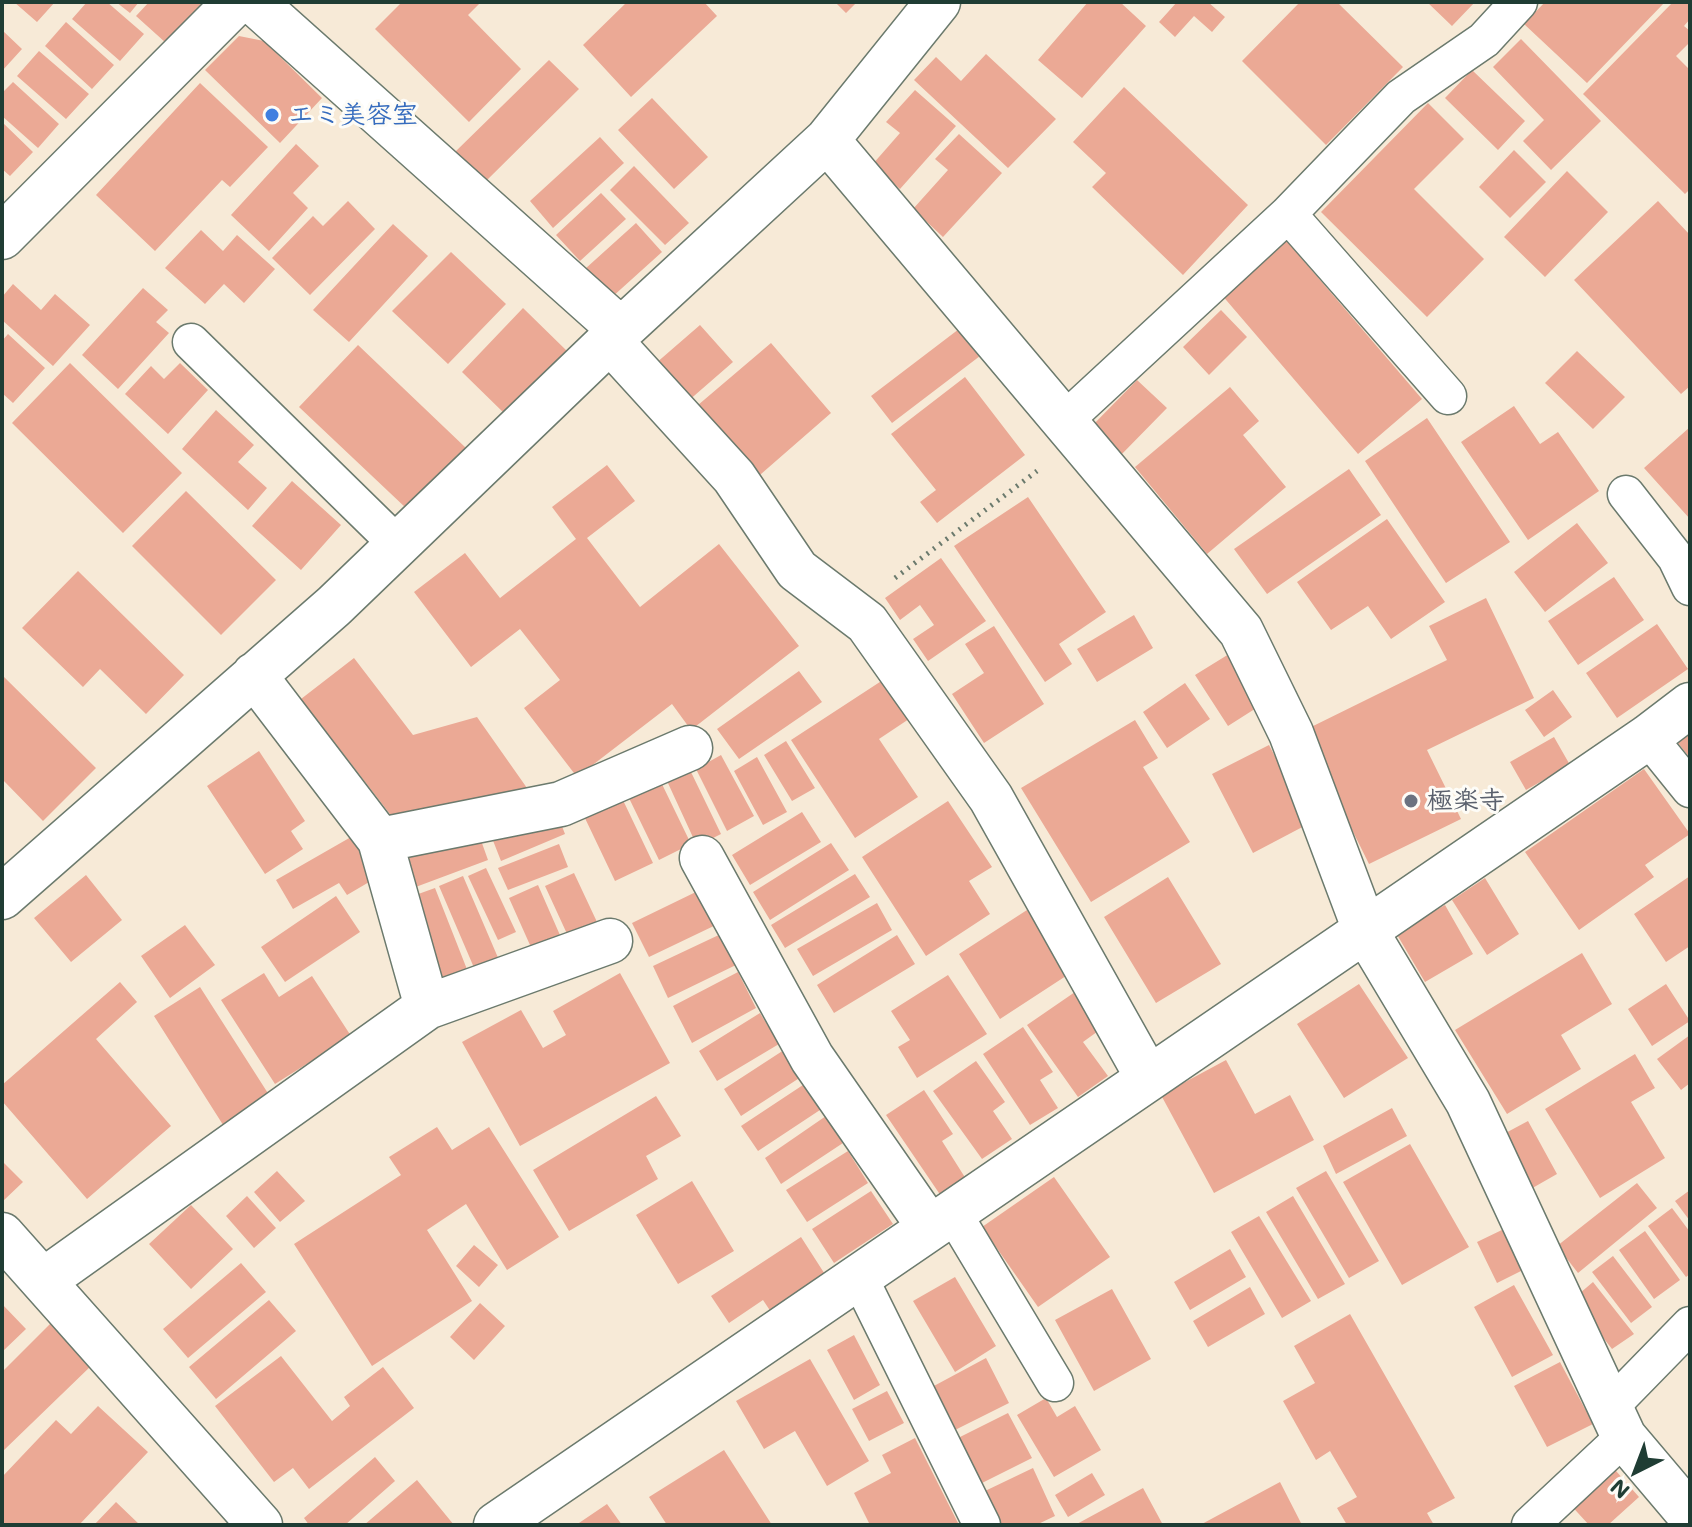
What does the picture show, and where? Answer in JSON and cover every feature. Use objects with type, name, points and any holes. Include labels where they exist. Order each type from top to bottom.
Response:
[{"type":"street","points":[[2,237],[236,2]]},
{"type":"street","points":[[254,2],[616,335],[734,477],[797,570],[867,623],[991,798],[1148,1078]]},
{"type":"street","points":[[2,897],[334,606],[616,335],[827,140],[938,2]]},
{"type":"street","points":[[827,140],[1241,631],[1291,733],[1365,930],[1468,1102],[1617,1423],[1690,1515]]},
{"type":"street","points":[[254,675],[380,840],[427,1007]]},
{"type":"street","points":[[496,1525],[1648,737],[1690,705]]},
{"type":"street","points":[[380,840],[561,804],[690,748]]},
{"type":"street","points":[[702,858],[812,1058],[942,1220]]},
{"type":"street","points":[[43,1281],[427,1007],[610,941]]},
{"type":"street","points":[[2,1235],[260,1525]]},
{"type":"lane","points":[[1071,430],[1401,97],[1484,40],[1519,2]]},
{"type":"lane","points":[[1288,214],[1448,396]]},
{"type":"lane","points":[[191,342],[397,544]]},
{"type":"lane","points":[[1626,494],[1676,558],[1690,587]]},
{"type":"lane","points":[[1648,737],[1690,789]]},
{"type":"lane","points":[[942,1220],[1055,1383]]},
{"type":"lane","points":[[859,1277],[982,1525]]},
{"type":"lane","points":[[1530,1525],[1617,1423],[1690,1325]]},
{"type":"path","points":[[860,617],[894,579],[1071,430]]},
{"type":"building","points":[[14,2],[55,2],[37,22]]},
{"type":"building","points":[[87,2],[107,2],[144,34],[120,61],[72,19]]},
{"type":"building","points":[[116,2],[139,2],[130,13]]},
{"type":"building","points":[[149,2],[203,2],[166,43],[136,16]]},
{"type":"building","points":[[402,2],[481,2],[468,15],[521,69],[469,122],[375,29]]},
{"type":"building","points":[[627,2],[704,2],[717,16],[631,97],[583,45]]},
{"type":"building","points":[[835,2],[857,2],[846,13]]},
{"type":"building","points":[[1088,2],[1120,2],[1146,26],[1082,98],[1038,60]]},
{"type":"building","points":[[1177,2],[1208,2],[1225,17],[1212,32],[1194,16],[1175,37],[1159,22]]},
{"type":"building","points":[[1300,2],[1337,2],[1403,67],[1326,145],[1242,61]]},
{"type":"building","points":[[1427,2],[1475,2],[1452,26]]},
{"type":"building","points":[[1545,2],[1665,2],[1587,83],[1524,24]]},
{"type":"building","points":[[1673,2],[1690,2],[1690,19],[1684,26],[1690,31],[1690,42],[1676,56],[1690,70],[1690,189],[1685,194],[1583,94]]},
{"type":"building","points":[[66,22],[114,65],[92,89],[45,46]]},
{"type":"building","points":[[2,30],[22,49],[2,71]]},
{"type":"building","points":[[239,36],[264,41],[322,98],[280,143],[205,70]]},
{"type":"building","points":[[1521,39],[1601,121],[1551,170],[1523,141],[1544,120],[1493,67]]},
{"type":"building","points":[[39,51],[89,94],[66,119],[17,76]]},
{"type":"building","points":[[986,54],[1056,119],[1008,168],[914,80],[936,57],[961,81]]},
{"type":"building","points":[[549,60],[579,89],[485,182],[455,152]]},
{"type":"building","points":[[1472,70],[1525,121],[1498,150],[1445,98]]},
{"type":"building","points":[[13,82],[59,124],[38,148],[2,116],[2,93]]},
{"type":"building","points":[[200,83],[268,147],[230,187],[222,180],[155,251],[96,195]]},
{"type":"building","points":[[1124,87],[1248,205],[1183,275],[1092,187],[1106,173],[1073,142]]},
{"type":"building","points":[[915,90],[956,126],[900,189],[872,165],[900,133],[886,122]]},
{"type":"building","points":[[652,98],[708,157],[674,189],[618,130]]},
{"type":"building","points":[[1428,103],[1464,139],[1414,189],[1484,259],[1427,317],[1321,212]]},
{"type":"building","points":[[2,122],[33,152],[10,176],[2,169]]},
{"type":"building","points":[[959,134],[1002,173],[943,237],[913,209],[948,170],[935,159]]},
{"type":"building","points":[[600,137],[624,163],[553,228],[530,201]]},
{"type":"building","points":[[296,144],[319,166],[293,193],[308,208],[269,251],[231,215]]},
{"type":"building","points":[[1514,150],[1546,182],[1510,218],[1479,187]]},
{"type":"building","points":[[634,166],[689,223],[665,245],[610,190]]},
{"type":"building","points":[[1567,171],[1608,212],[1545,277],[1504,237]]},
{"type":"building","points":[[601,193],[626,219],[580,261],[556,235]]},
{"type":"building","points":[[348,201],[375,229],[310,295],[272,258],[313,216],[323,226]]},
{"type":"building","points":[[1658,201],[1690,235],[1690,386],[1681,394],[1574,280]]},
{"type":"building","points":[[636,223],[662,252],[611,298],[585,269]]},
{"type":"building","points":[[393,224],[428,256],[349,342],[313,310]]},
{"type":"building","points":[[201,230],[223,251],[237,235],[275,269],[244,303],[224,284],[205,304],[165,268]]},
{"type":"building","points":[[1285,239],[1422,399],[1358,454],[1221,294]]},
{"type":"building","points":[[451,252],[506,304],[448,364],[392,311]]},
{"type":"building","points":[[13,284],[41,310],[55,294],[90,325],[53,366],[2,320],[2,297]]},
{"type":"building","points":[[143,288],[168,310],[156,322],[169,333],[118,389],[82,355]]},
{"type":"building","points":[[523,308],[568,352],[507,416],[462,372]]},
{"type":"building","points":[[1221,310],[1247,337],[1209,375],[1183,347]]},
{"type":"building","points":[[700,325],[733,362],[687,402],[655,364]]},
{"type":"building","points":[[959,329],[980,356],[892,423],[871,396]]},
{"type":"building","points":[[8,334],[45,368],[13,403],[2,393],[2,341]]},
{"type":"building","points":[[771,343],[831,413],[753,481],[691,411]]},
{"type":"building","points":[[358,345],[466,448],[407,509],[299,407]]},
{"type":"building","points":[[1577,351],[1625,397],[1593,429],[1545,383]]},
{"type":"building","points":[[70,363],[182,473],[123,533],[12,423]]},
{"type":"building","points":[[180,363],[208,390],[168,434],[125,394],[151,366],[164,379]]},
{"type":"building","points":[[965,377],[1025,455],[937,523],[920,502],[936,490],[891,434]]},
{"type":"building","points":[[1137,380],[1167,408],[1119,457],[1089,429]]},
{"type":"building","points":[[1230,387],[1259,421],[1243,435],[1286,487],[1207,554],[1135,467]]},
{"type":"building","points":[[1514,406],[1540,444],[1558,432],[1599,491],[1528,540],[1461,442]]},
{"type":"building","points":[[216,410],[254,445],[238,462],[267,488],[248,510],[182,449]]},
{"type":"building","points":[[1427,418],[1510,542],[1446,583],[1365,461]]},
{"type":"building","points":[[1690,427],[1690,519],[1644,468]]},
{"type":"building","points":[[607,465],[635,501],[587,538],[640,607],[719,544],[799,646],[691,730],[672,704],[577,777],[524,708],[560,680],[520,629],[471,667],[414,592],[465,553],[500,598],[576,539],[552,507]]},
{"type":"building","points":[[1349,469],[1381,515],[1267,594],[1234,549]]},
{"type":"building","points":[[292,481],[341,525],[301,570],[252,526]]},
{"type":"building","points":[[186,491],[276,580],[221,635],[132,546]]},
{"type":"building","points":[[1028,497],[1106,612],[1059,644],[1072,664],[1045,682],[954,546]]},
{"type":"building","points":[[1387,519],[1445,602],[1391,639],[1368,606],[1331,630],[1297,582]]},
{"type":"building","points":[[1577,523],[1608,563],[1545,612],[1514,572]]},
{"type":"building","points":[[941,558],[986,621],[928,661],[913,639],[934,625],[920,605],[900,620],[885,598]]},
{"type":"building","points":[[78,571],[184,675],[146,714],[100,669],[83,687],[22,628]]},
{"type":"building","points":[[1614,577],[1644,620],[1578,665],[1548,621]]},
{"type":"building","points":[[1486,598],[1534,698],[1427,750],[1461,819],[1369,864],[1303,731],[1447,660],[1429,626]]},
{"type":"building","points":[[1134,615],[1153,648],[1097,682],[1077,649]]},
{"type":"building","points":[[1657,624],[1688,669],[1617,718],[1586,673]]},
{"type":"building","points":[[994,626],[1044,704],[984,743],[952,694],[984,673],[965,644]]},
{"type":"building","points":[[1229,654],[1261,705],[1228,726],[1195,675]]},
{"type":"building","points":[[354,658],[413,735],[477,717],[527,788],[393,818],[301,699]]},
{"type":"building","points":[[799,671],[822,702],[739,759],[717,729]]},
{"type":"building","points":[[2,675],[96,768],[43,821],[2,779]]},
{"type":"building","points":[[886,678],[912,717],[879,739],[918,797],[855,838],[791,740]]},
{"type":"building","points":[[1185,683],[1210,719],[1167,748],[1143,712]]},
{"type":"building","points":[[1553,690],[1572,717],[1544,737],[1525,710]]},
{"type":"building","points":[[1135,720],[1158,758],[1143,767],[1190,842],[1091,902],[1021,788]]},
{"type":"building","points":[[1690,733],[1690,758],[1678,743]]},
{"type":"building","points":[[1554,737],[1570,765],[1526,790],[1510,762]]},
{"type":"building","points":[[786,741],[815,788],[792,801],[764,755]]},
{"type":"building","points":[[1269,745],[1310,823],[1253,853],[1212,774]]},
{"type":"building","points":[[259,751],[305,821],[291,831],[303,849],[265,874],[207,786]]},
{"type":"building","points":[[721,755],[754,816],[727,831],[696,769]]},
{"type":"building","points":[[757,757],[787,812],[763,825],[734,771]]},
{"type":"building","points":[[1644,769],[1690,834],[1645,865],[1654,877],[1579,930],[1525,852]]},
{"type":"building","points":[[690,770],[721,834],[697,846],[667,781]]},
{"type":"building","points":[[660,780],[691,844],[659,860],[628,796]]},
{"type":"building","points":[[621,796],[653,863],[615,881],[583,814]]},
{"type":"building","points":[[948,801],[992,867],[969,881],[990,914],[926,956],[862,857]]},
{"type":"building","points":[[556,811],[565,834],[501,861],[492,838]]},
{"type":"building","points":[[802,812],[821,842],[750,885],[732,855]]},
{"type":"building","points":[[478,832],[488,860],[413,888],[402,859]]},
{"type":"building","points":[[351,837],[376,878],[347,895],[339,883],[293,909],[276,880]]},
{"type":"building","points":[[831,843],[849,870],[770,920],[753,892]]},
{"type":"building","points":[[559,844],[568,867],[508,890],[498,868]]},
{"type":"building","points":[[486,868],[516,932],[498,940],[468,876]]},
{"type":"building","points":[[574,873],[597,922],[568,936],[545,886]]},
{"type":"building","points":[[855,874],[870,897],[785,948],[771,925]]},
{"type":"building","points":[[86,875],[122,920],[71,962],[34,918]]},
{"type":"building","points":[[463,876],[502,967],[478,977],[439,886]]},
{"type":"building","points":[[1690,876],[1690,946],[1666,962],[1634,914]]},
{"type":"building","points":[[1168,877],[1221,964],[1156,1003],[1104,917]]},
{"type":"building","points":[[1485,878],[1519,934],[1487,955],[1452,900]]},
{"type":"building","points":[[538,885],[563,942],[534,954],[509,898]]},
{"type":"building","points":[[435,888],[470,977],[444,987],[410,897]]},
{"type":"building","points":[[702,889],[720,923],[649,957],[632,923]]},
{"type":"building","points":[[336,896],[360,932],[285,982],[261,947]]},
{"type":"building","points":[[877,903],[892,930],[813,976],[797,949]]},
{"type":"building","points":[[1445,905],[1473,954],[1425,982],[1396,933]]},
{"type":"building","points":[[1027,910],[1069,974],[1000,1019],[959,954]]},
{"type":"building","points":[[185,925],[215,965],[170,998],[141,956]]},
{"type":"building","points":[[723,933],[738,964],[668,998],[653,966]]},
{"type":"building","points":[[897,935],[915,964],[834,1013],[817,985]]},
{"type":"building","points":[[1582,953],[1612,1004],[1561,1035],[1581,1069],[1507,1114],[1455,1030]]},
{"type":"building","points":[[738,972],[756,1008],[692,1043],[673,1006]]},
{"type":"building","points":[[264,973],[279,997],[312,976],[351,1036],[275,1084],[221,1000]]},
{"type":"building","points":[[620,973],[670,1063],[520,1146],[462,1042],[521,1010],[543,1048],[566,1035],[553,1011]]},
{"type":"building","points":[[948,975],[987,1034],[917,1078],[898,1047],[910,1040],[891,1011]]},
{"type":"building","points":[[120,982],[137,1002],[96,1039],[171,1126],[87,1199],[2,1101],[2,1085]]},
{"type":"building","points":[[1359,984],[1408,1058],[1344,1098],[1297,1024]]},
{"type":"building","points":[[1666,984],[1690,1021],[1652,1046],[1628,1009]]},
{"type":"building","points":[[200,987],[271,1098],[225,1128],[154,1016]]},
{"type":"building","points":[[1075,992],[1101,1029],[1083,1042],[1108,1076],[1078,1097],[1027,1025]]},
{"type":"building","points":[[760,1013],[779,1044],[717,1081],[699,1051]]},
{"type":"building","points":[[1023,1027],[1053,1072],[1040,1080],[1058,1108],[1030,1125],[983,1054]]},
{"type":"building","points":[[1690,1035],[1690,1083],[1681,1090],[1657,1059]]},
{"type":"building","points":[[787,1048],[804,1075],[741,1116],[724,1089]]},
{"type":"building","points":[[1635,1054],[1655,1088],[1631,1102],[1665,1158],[1600,1198],[1545,1109]]},
{"type":"building","points":[[1226,1060],[1255,1114],[1290,1095],[1314,1140],[1214,1193],[1161,1095]]},
{"type":"building","points":[[976,1061],[1005,1102],[993,1111],[1012,1139],[982,1159],[933,1091]]},
{"type":"building","points":[[806,1083],[823,1108],[758,1151],[741,1126]]},
{"type":"building","points":[[924,1090],[953,1134],[942,1141],[966,1179],[941,1196],[886,1115]]},
{"type":"building","points":[[656,1096],[681,1136],[646,1156],[658,1179],[569,1231],[533,1170]]},
{"type":"building","points":[[1392,1108],[1407,1136],[1336,1174],[1323,1146]]},
{"type":"building","points":[[826,1116],[843,1143],[781,1184],[765,1158]]},
{"type":"building","points":[[1528,1121],[1557,1174],[1529,1190],[1500,1136]]},
{"type":"building","points":[[437,1127],[452,1150],[489,1127],[559,1237],[507,1270],[466,1204],[427,1230],[472,1301],[372,1366],[294,1244],[401,1175],[389,1157]]},
{"type":"building","points":[[1410,1144],[1469,1247],[1402,1285],[1343,1182]]},
{"type":"building","points":[[848,1151],[868,1183],[807,1222],[786,1190]]},
{"type":"building","points":[[2,1161],[23,1182],[2,1202]]},
{"type":"building","points":[[277,1171],[305,1201],[280,1222],[254,1192]]},
{"type":"building","points":[[1326,1171],[1379,1261],[1349,1278],[1296,1188]]},
{"type":"building","points":[[1054,1177],[1110,1257],[1038,1307],[982,1227]]},
{"type":"building","points":[[692,1181],[734,1251],[678,1284],[636,1215]]},
{"type":"building","points":[[1637,1183],[1657,1208],[1578,1273],[1557,1246]]},
{"type":"building","points":[[1690,1190],[1690,1221],[1675,1201]]},
{"type":"building","points":[[871,1191],[893,1224],[834,1263],[812,1229]]},
{"type":"building","points":[[247,1196],[276,1228],[254,1248],[226,1216]]},
{"type":"building","points":[[1293,1196],[1345,1284],[1318,1299],[1266,1212]]},
{"type":"building","points":[[191,1205],[233,1249],[191,1289],[149,1244]]},
{"type":"building","points":[[1672,1208],[1690,1232],[1690,1274],[1686,1277],[1648,1226]]},
{"type":"building","points":[[1259,1216],[1311,1301],[1282,1318],[1231,1232]]},
{"type":"building","points":[[1506,1228],[1527,1268],[1497,1283],[1477,1242]]},
{"type":"building","points":[[1645,1231],[1680,1280],[1654,1299],[1619,1250]]},
{"type":"building","points":[[801,1237],[828,1279],[773,1315],[763,1300],[729,1323],[711,1296]]},
{"type":"building","points":[[474,1245],[498,1265],[479,1287],[456,1266]]},
{"type":"building","points":[[1230,1249],[1246,1277],[1190,1310],[1174,1282]]},
{"type":"building","points":[[1613,1256],[1652,1307],[1631,1323],[1592,1272]]},
{"type":"building","points":[[241,1263],[266,1292],[188,1358],[163,1329]]},
{"type":"building","points":[[955,1277],[996,1346],[955,1372],[913,1301]]},
{"type":"building","points":[[1593,1282],[1634,1334],[1612,1349],[1573,1299]]},
{"type":"building","points":[[1514,1285],[1553,1355],[1512,1377],[1474,1307]]},
{"type":"building","points":[[1250,1287],[1265,1314],[1208,1347],[1193,1321]]},
{"type":"building","points":[[1112,1289],[1151,1359],[1094,1391],[1055,1320]]},
{"type":"building","points":[[269,1300],[296,1331],[216,1399],[189,1367]]},
{"type":"building","points":[[480,1303],[505,1326],[474,1360],[450,1337]]},
{"type":"building","points":[[2,1304],[26,1329],[2,1352]]},
{"type":"building","points":[[1350,1314],[1455,1498],[1427,1513],[1434,1525],[1347,1525],[1337,1508],[1357,1497],[1330,1451],[1316,1460],[1283,1401],[1315,1383],[1294,1346]]},
{"type":"building","points":[[51,1323],[92,1365],[2,1452],[2,1372]]},
{"type":"building","points":[[854,1335],[880,1385],[854,1400],[827,1350]]},
{"type":"building","points":[[281,1356],[332,1421],[350,1406],[344,1397],[383,1367],[414,1408],[309,1489],[293,1468],[274,1482],[215,1406]]},
{"type":"building","points":[[986,1358],[1009,1403],[955,1430],[932,1387]]},
{"type":"building","points":[[810,1359],[869,1461],[827,1486],[795,1431],[764,1449],[736,1401]]},
{"type":"building","points":[[1560,1362],[1593,1424],[1547,1447],[1514,1386]]},
{"type":"building","points":[[887,1391],[904,1423],[869,1441],[852,1409]]},
{"type":"building","points":[[1046,1398],[1057,1417],[1075,1406],[1101,1450],[1054,1477],[1017,1415]]},
{"type":"building","points":[[98,1406],[148,1452],[79,1525],[2,1525],[2,1477],[56,1420],[71,1434]]},
{"type":"building","points":[[1008,1413],[1032,1458],[982,1483],[958,1438]]},
{"type":"building","points":[[915,1438],[959,1525],[870,1525],[854,1493],[891,1473],[882,1455]]},
{"type":"building","points":[[724,1450],[772,1525],[667,1525],[649,1497]]},
{"type":"building","points":[[375,1457],[395,1481],[345,1525],[309,1525],[304,1518]]},
{"type":"building","points":[[1609,1463],[1639,1497],[1608,1525],[1589,1525],[1567,1501]]},
{"type":"building","points":[[1033,1468],[1055,1516],[1036,1525],[1001,1525],[985,1491]]},
{"type":"building","points":[[1092,1473],[1105,1495],[1068,1517],[1055,1495]]},
{"type":"building","points":[[417,1480],[454,1525],[364,1525]]},
{"type":"building","points":[[1280,1482],[1301,1523],[1200,1525]]},
{"type":"building","points":[[1143,1488],[1163,1525],[1075,1525]]},
{"type":"building","points":[[116,1502],[140,1525],[94,1525]]},
{"type":"building","points":[[607,1504],[622,1525],[576,1525]]},
{"type":"place","name":"エミ美容室","points":[[272,115]]},
{"type":"place","name":"極楽寺","points":[[1411,801]]}]
